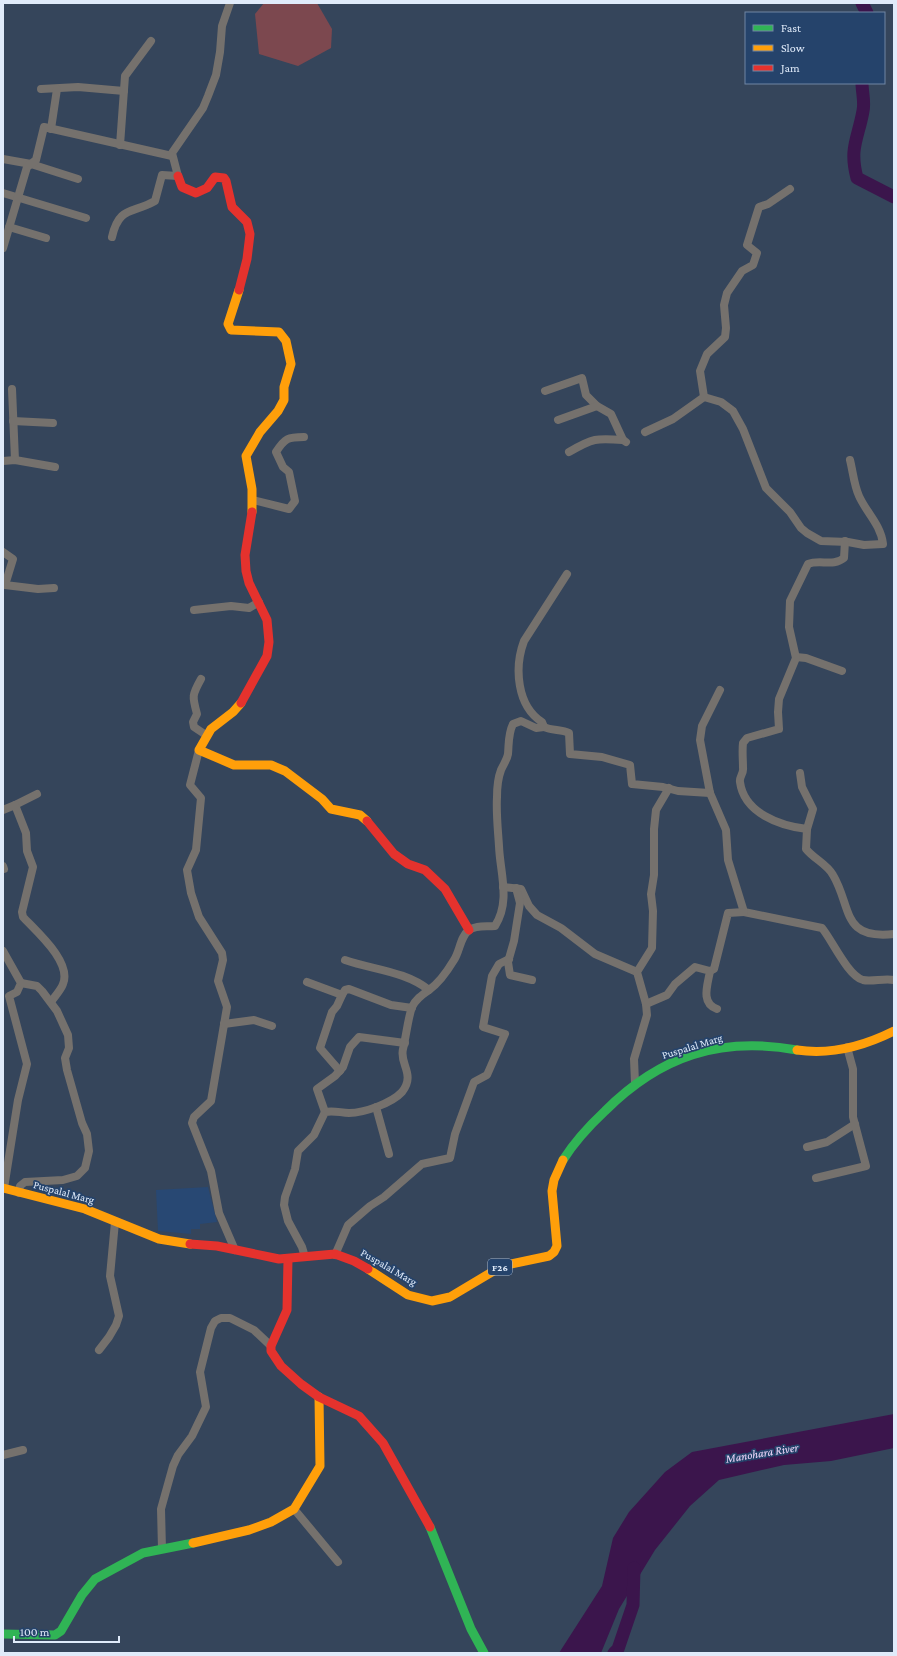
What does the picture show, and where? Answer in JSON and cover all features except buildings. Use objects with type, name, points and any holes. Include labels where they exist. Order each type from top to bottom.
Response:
[{"type":"street","points":[[230,3],[222,26],[216,75],[203,108],[174,149],[172,156],[182,187],[186,190],[196,192],[207,188],[215,177],[224,178],[227,183],[232,208],[245,220],[250,234],[243,275],[229,320],[229,328],[231,330],[279,332],[286,341],[290,359],[290,371],[284,387],[285,395],[282,406],[260,432],[246,456],[252,482],[253,500],[246,566],[250,583],[267,619],[269,628],[269,648],[267,656],[239,706],[217,722],[206,735],[199,750],[190,785],[201,798],[198,841],[196,850],[187,870],[191,893],[199,916],[222,953],[223,960],[218,981],[227,1007],[211,1101],[194,1117],[192,1123],[211,1171],[219,1213],[235,1250]]},
{"type":"street","points":[[120,145],[125,95],[125,76],[150,41]]},
{"type":"street","points":[[42,89],[78,87],[124,92]]},
{"type":"street","points":[[51,129],[57,89]]},
{"type":"street","points":[[3,248],[7,226],[18,197],[26,167],[36,160],[44,127],[172,156]]},
{"type":"street","points":[[3,159],[31,164],[78,179]]},
{"type":"street","points":[[112,237],[115,223],[124,214],[155,201],[162,175],[178,176]]},
{"type":"street","points":[[704,397],[700,371],[703,360],[709,351],[725,336],[726,328],[724,305],[727,293],[742,271],[753,265],[757,253],[747,246],[756,213],[759,207],[768,204],[790,189]]},
{"type":"street","points":[[3,193],[86,218]]},
{"type":"street","points":[[7,226],[46,238]]},
{"type":"street","points":[[545,392],[582,378],[586,395],[597,406],[611,414],[624,441],[597,438],[590,440],[569,452]]},
{"type":"street","points":[[12,389],[14,460]]},
{"type":"street","points":[[645,432],[673,419],[704,397]]},
{"type":"street","points":[[704,397],[720,402],[733,411],[744,429],[766,488],[790,512],[801,528],[817,539],[845,541],[864,545],[882,544],[875,523],[860,498],[855,486],[850,460]]},
{"type":"street","points":[[558,420],[597,406]]},
{"type":"street","points":[[13,421],[53,423]]},
{"type":"street","points":[[253,500],[290,509],[294,501],[290,472],[282,467],[276,452],[282,442],[290,437],[304,437]]},
{"type":"street","points":[[3,461],[14,460],[55,467]]},
{"type":"street","points":[[807,829],[785,826],[753,808],[747,799],[740,781],[744,768],[742,756],[744,739],[779,729],[778,712],[780,699],[796,657],[789,628],[789,609],[792,596],[808,564],[814,562],[836,563],[844,558],[845,541]]},
{"type":"street","points":[[3,552],[13,559],[4,586],[38,590],[54,588]]},
{"type":"street","points":[[544,727],[542,722],[533,716],[527,709],[522,697],[518,663],[524,642],[567,574]]},
{"type":"street","points":[[194,610],[230,606],[249,608],[259,602]]},
{"type":"street","points":[[796,657],[806,658],[842,671]]},
{"type":"street","points":[[201,679],[193,694],[193,701],[197,714],[193,722],[194,727],[206,735]]},
{"type":"street","points":[[720,690],[702,726],[700,740],[710,793],[726,830],[728,860],[744,912]]},
{"type":"street","points":[[326,1112],[361,1112],[397,1097],[406,1086],[408,1072],[403,1054],[412,1008],[419,997],[429,990],[455,959],[465,934],[474,927],[495,926],[499,920],[504,902],[503,874],[499,846],[497,796],[500,772],[506,759],[510,730],[513,724],[521,721],[536,728],[544,727],[551,730],[567,732],[569,734],[570,754],[604,757],[630,765],[632,784],[669,788],[678,791],[710,793]]},
{"type":"street","points":[[199,750],[218,760],[234,765],[252,763],[271,765],[285,771],[322,799],[331,809],[344,813],[360,815],[370,823],[394,854],[408,864],[426,870],[445,889],[469,930]]},
{"type":"street","points":[[800,773],[802,787],[813,809],[807,829],[806,849],[833,873],[851,921],[858,928],[866,932],[883,935],[894,934]]},
{"type":"street","points":[[635,1083],[634,1059],[647,1015],[646,1004],[637,972],[652,948],[653,911],[651,894],[654,875],[654,829],[656,810],[669,788]]},
{"type":"street","points":[[3,810],[37,794]]},
{"type":"street","points":[[15,805],[26,833],[27,851],[33,867],[22,912],[23,917],[60,960],[65,972],[63,984],[51,1002]]},
{"type":"street","points":[[503,887],[516,888],[523,892],[529,906],[542,918],[562,928],[595,954],[637,972]]},
{"type":"street","points":[[516,888],[520,904],[514,941],[509,959],[510,975],[532,980]]},
{"type":"street","points":[[717,1009],[709,1004],[706,998],[710,971],[714,969],[728,913],[744,912],[822,928],[846,964],[861,980],[894,980]]},
{"type":"street","points":[[3,951],[21,983]]},
{"type":"street","points":[[335,1254],[348,1225],[370,1206],[384,1197],[422,1164],[450,1158],[455,1134],[474,1082],[487,1075],[505,1034],[483,1027],[492,976],[499,964],[509,959]]},
{"type":"street","points":[[346,960],[389,971],[419,982],[429,990]]},
{"type":"street","points":[[646,1004],[667,995],[675,984],[695,968],[710,971]]},
{"type":"street","points":[[307,982],[342,995]]},
{"type":"street","points":[[19,1192],[20,1186],[25,1182],[62,1180],[77,1176],[85,1168],[89,1152],[87,1134],[82,1124],[67,1070],[65,1058],[69,1048],[68,1035],[51,1002],[37,986],[21,983]]},
{"type":"street","points":[[4,1188],[18,1100],[27,1064],[6,997],[17,992],[21,983]]},
{"type":"street","points":[[340,1071],[320,1048],[332,1012],[337,1006],[344,990],[349,989],[391,1005],[412,1008]]},
{"type":"street","points":[[224,1024],[254,1020],[272,1026]]},
{"type":"street","name":"Puspalal Marg","points":[[4,1188],[85,1209],[115,1222],[166,1240],[288,1259],[335,1254],[352,1260],[398,1289],[424,1300],[433,1301],[450,1298],[484,1275],[501,1266],[550,1255],[557,1246],[552,1192],[554,1177],[562,1162],[578,1140],[635,1083],[659,1069],[680,1060],[728,1047],[761,1045],[822,1052],[847,1047],[894,1031]]},
{"type":"street","points":[[305,1257],[302,1247],[288,1221],[284,1205],[285,1197],[295,1169],[298,1151],[314,1135],[326,1112],[317,1089],[340,1071],[343,1067],[350,1047],[359,1037],[405,1043]]},
{"type":"street","points":[[816,1178],[866,1166],[855,1124],[852,1069],[847,1047]]},
{"type":"street","points":[[376,1107],[389,1154]]},
{"type":"street","points":[[807,1147],[827,1142],[855,1124]]},
{"type":"street","points":[[99,1350],[113,1331],[119,1316],[110,1276],[115,1222]]},
{"type":"street","points":[[288,1259],[287,1310],[271,1346],[271,1351],[282,1366],[301,1384],[319,1397],[359,1416],[383,1443],[428,1522],[450,1573],[471,1629],[484,1653]]},
{"type":"street","points":[[162,1549],[161,1509],[173,1466],[178,1454],[192,1436],[206,1407],[200,1372],[211,1328],[215,1321],[221,1318],[230,1318],[254,1330],[271,1346]]},
{"type":"street","points":[[3,1634],[55,1635],[61,1631],[82,1595],[95,1579],[130,1559],[144,1553],[216,1539],[249,1530],[271,1522],[294,1509],[320,1466],[319,1397]]},
{"type":"street","points":[[3,1455],[23,1450]]},
{"type":"street","points":[[294,1509],[338,1562]]},
{"type":"shaded area","points":[[264,3],[317,3],[332,29],[331,48],[298,66],[259,54],[255,14]]},
{"type":"shaded area","points":[[208,1187],[217,1222],[200,1224],[200,1229],[191,1229],[191,1234],[158,1231],[156,1190]]},
{"type":"water","points":[[894,1414],[894,1448],[831,1461],[784,1465],[719,1480],[690,1506],[655,1550],[619,1609],[601,1653],[559,1653],[602,1586],[613,1538],[629,1512],[665,1472],[692,1452]]},
{"type":"waterway","points":[[862,3],[866,12]]},
{"type":"waterway","points":[[862,84],[864,108],[854,151],[857,178],[894,197]]},
{"type":"waterway","name":"Manohara River","points":[[614,1653],[618,1649],[633,1605],[634,1568]]},
{"type":"traffic: fast","points":[[563,1160],[572,1146],[588,1128],[626,1092],[647,1076],[670,1064],[693,1055],[717,1049],[742,1046],[769,1046],[797,1050]]},
{"type":"traffic: fast","points":[[430,1527],[471,1629],[484,1653]]},
{"type":"traffic: fast","points":[[3,1634],[55,1635],[61,1631],[82,1595],[95,1579],[143,1553],[193,1543]]},
{"type":"traffic: slow","points":[[239,290],[228,324],[231,330],[279,332],[286,341],[291,364],[284,387],[284,400],[278,411],[260,432],[246,456],[252,489],[252,512]]},
{"type":"traffic: slow","points":[[241,703],[233,712],[211,729],[199,750],[234,765],[271,765],[285,771],[322,799],[331,809],[360,815],[367,821]]},
{"type":"traffic: slow","points":[[797,1050],[822,1051],[847,1048],[871,1041],[894,1031]]},
{"type":"traffic: slow","points":[[368,1269],[408,1295],[432,1301],[450,1297],[502,1266],[549,1256],[554,1252],[557,1246],[552,1191],[554,1180],[563,1160]]},
{"type":"traffic: slow","points":[[3,1188],[85,1209],[159,1239],[190,1244]]},
{"type":"traffic: slow","points":[[193,1543],[249,1530],[271,1522],[294,1509],[320,1466],[319,1397]]},
{"type":"traffic: jam","points":[[178,176],[182,187],[196,193],[207,188],[215,177],[224,178],[226,181],[232,207],[247,222],[250,234],[247,259],[239,290]]},
{"type":"traffic: jam","points":[[241,703],[267,656],[269,642],[267,620],[249,583],[246,571],[245,555],[252,512]]},
{"type":"traffic: jam","points":[[367,821],[394,854],[408,864],[425,870],[445,889],[469,930]]},
{"type":"traffic: jam","points":[[190,1244],[217,1246],[279,1259],[335,1254],[354,1261],[368,1269]]},
{"type":"traffic: jam","points":[[288,1259],[287,1310],[271,1346],[271,1351],[281,1366],[301,1384],[319,1397],[359,1416],[383,1443],[430,1527]]}]
